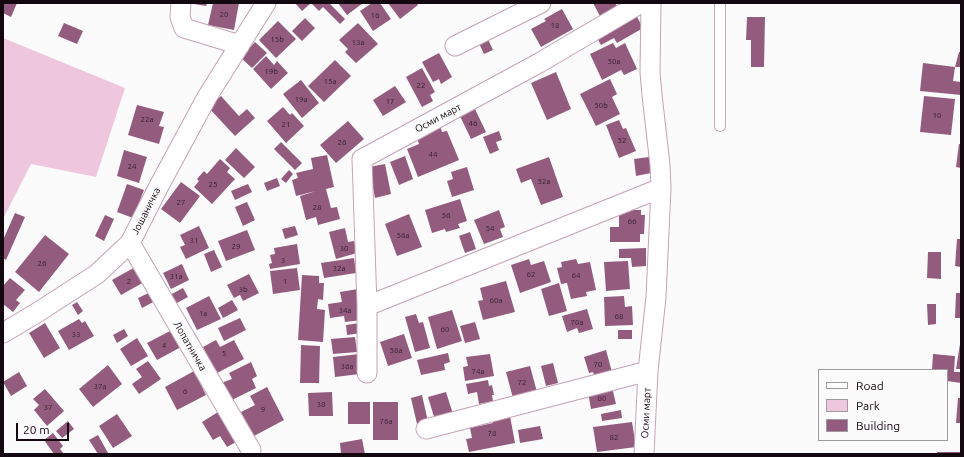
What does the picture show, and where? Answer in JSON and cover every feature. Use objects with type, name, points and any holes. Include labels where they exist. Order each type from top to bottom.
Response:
[{"type":"street","points":[[181,3],[180,17],[184,28],[240,45]]},
{"type":"street","name":"Јошаничка","points":[[3,333],[98,274],[130,243],[160,184],[204,104],[266,3]]},
{"type":"street","points":[[455,46],[541,3]]},
{"type":"street","name":"Осми март","points":[[367,373],[367,306],[362,159],[539,63],[641,3]]},
{"type":"street","name":"Осми март","points":[[644,454],[648,371],[656,297],[661,188],[650,72],[651,3]]},
{"type":"street","points":[[367,306],[661,188]]},
{"type":"street","name":"Лопатничка","points":[[130,243],[251,450]]},
{"type":"street","name":"Осми март","points":[[426,429],[648,371]]},
{"type":"lane","points":[[720,3],[720,126]]},
{"type":"green space","points":[[3,38],[125,88],[96,177],[31,164],[3,219]]},
{"type":"building","points":[[3,3],[17,3],[11,17],[3,13]]},
{"type":"building","points":[[194,3],[207,3],[206,6]]},
{"type":"building","points":[[213,3],[239,3],[234,30],[208,25]]},
{"type":"building","points":[[295,3],[311,3],[302,11]]},
{"type":"building","points":[[311,3],[329,3],[345,19],[340,24],[323,7],[319,11]]},
{"type":"building","points":[[338,3],[363,3],[347,15]]},
{"type":"building","points":[[372,3],[380,3],[391,19],[373,31],[360,11]]},
{"type":"building","points":[[388,3],[417,3],[418,5],[400,19]]},
{"type":"building","points":[[593,3],[615,3],[619,9],[601,18]]},
{"type":"building","points":[[562,9],[573,29],[541,47],[531,29],[546,21],[544,19]]},
{"type":"building","points":[[636,15],[643,28],[617,43],[614,38],[601,45],[596,36]]},
{"type":"building","points":[[747,17],[765,17],[764,67],[751,67],[751,40],[746,40]]},
{"type":"building","points":[[305,18],[315,28],[302,41],[292,31]]},
{"type":"building","points":[[278,21],[296,39],[276,58],[259,40]]},
{"type":"building","points":[[64,23],[83,31],[77,44],[58,36]]},
{"type":"building","points":[[358,23],[378,44],[356,63],[345,52],[348,49],[339,40]]},
{"type":"building","points":[[486,35],[493,50],[484,54],[477,39]]},
{"type":"building","points":[[255,42],[267,53],[252,68],[240,57]]},
{"type":"building","points":[[613,43],[616,48],[625,43],[637,69],[624,75],[621,70],[602,80],[590,54]]},
{"type":"building","points":[[959,52],[961,52],[961,67],[955,67]]},
{"type":"building","points":[[439,53],[452,77],[441,84],[439,79],[433,82],[422,62]]},
{"type":"building","points":[[266,56],[274,65],[277,61],[288,73],[271,89],[253,69]]},
{"type":"building","points":[[335,60],[351,76],[324,102],[308,86]]},
{"type":"building","points":[[923,63],[955,67],[953,81],[961,82],[961,95],[920,91]]},
{"type":"building","points":[[422,68],[435,92],[430,95],[433,101],[422,107],[406,77]]},
{"type":"building","points":[[556,72],[571,109],[547,120],[531,83]]},
{"type":"building","points":[[610,79],[617,94],[612,97],[620,114],[596,126],[580,94]]},
{"type":"building","points":[[301,80],[319,103],[302,118],[283,94]]},
{"type":"building","points":[[395,86],[406,102],[383,116],[373,100]]},
{"type":"building","points":[[221,96],[239,116],[247,109],[255,118],[235,136],[208,107]]},
{"type":"building","points":[[924,96],[955,99],[951,135],[920,132]]},
{"type":"building","points":[[137,105],[164,112],[159,126],[164,127],[159,144],[128,135]]},
{"type":"building","points":[[283,107],[290,115],[292,113],[304,126],[286,143],[267,121]]},
{"type":"building","points":[[474,107],[486,132],[471,139],[459,114]]},
{"type":"building","points":[[619,120],[623,129],[626,128],[636,151],[619,158],[606,125]]},
{"type":"building","points":[[348,121],[364,139],[336,163],[320,145]]},
{"type":"building","points":[[440,125],[442,132],[447,131],[459,160],[418,177],[407,149],[419,144],[416,135]]},
{"type":"building","points":[[499,131],[502,140],[496,142],[499,150],[490,154],[483,137]]},
{"type":"building","points":[[281,142],[302,163],[295,170],[274,149]]},
{"type":"building","points":[[959,144],[961,144],[961,168],[956,167]]},
{"type":"building","points":[[236,148],[255,167],[244,178],[225,160]]},
{"type":"building","points":[[124,150],[147,157],[139,183],[117,176]]},
{"type":"building","points":[[327,155],[334,187],[326,189],[331,208],[337,207],[340,219],[318,225],[316,217],[306,220],[300,196],[316,191],[296,196],[292,180],[298,178],[296,173],[313,169],[311,158]]},
{"type":"building","points":[[405,156],[413,179],[399,185],[390,162]]},
{"type":"building","points":[[549,157],[563,197],[541,205],[531,179],[521,183],[516,169]]},
{"type":"building","points":[[649,157],[651,173],[636,176],[634,159]]},
{"type":"building","points":[[220,159],[230,168],[227,172],[235,179],[212,204],[194,187],[199,181],[197,179],[204,171],[207,174]]},
{"type":"building","points":[[385,164],[391,194],[375,198],[369,167]]},
{"type":"building","points":[[467,167],[474,190],[452,197],[447,181],[453,179],[451,172]]},
{"type":"building","points":[[289,170],[293,174],[286,183],[281,179]]},
{"type":"building","points":[[277,178],[280,186],[267,191],[264,183]]},
{"type":"building","points":[[181,182],[200,196],[180,223],[161,209]]},
{"type":"building","points":[[127,184],[144,190],[133,218],[117,212]]},
{"type":"building","points":[[248,184],[252,192],[235,200],[231,191]]},
{"type":"building","points":[[460,199],[467,221],[458,224],[460,228],[446,232],[445,229],[432,233],[425,210]]},
{"type":"building","points":[[247,202],[255,220],[243,226],[235,207]]},
{"type":"building","points":[[499,210],[505,227],[500,229],[503,237],[484,244],[474,220]]},
{"type":"building","points":[[619,210],[641,210],[641,215],[645,215],[644,234],[640,234],[640,242],[610,242],[610,227],[619,227]]},
{"type":"building","points":[[15,213],[25,217],[6,260],[3,258],[3,240]]},
{"type":"building","points":[[409,214],[422,247],[397,256],[385,224]]},
{"type":"building","points":[[105,215],[114,219],[104,241],[95,236]]},
{"type":"building","points":[[199,226],[209,248],[186,259],[180,247],[185,245],[180,235]]},
{"type":"building","points":[[295,226],[298,235],[285,239],[282,229]]},
{"type":"building","points":[[345,228],[348,242],[354,241],[357,253],[336,259],[329,232]]},
{"type":"building","points":[[247,230],[255,250],[226,261],[218,241]]},
{"type":"building","points":[[470,232],[476,249],[465,253],[459,236]]},
{"type":"building","points":[[45,235],[69,254],[39,292],[15,272]]},
{"type":"building","points":[[957,239],[961,239],[961,267],[955,266]]},
{"type":"building","points":[[297,244],[300,264],[270,269],[269,264],[272,263],[270,255],[275,254],[274,248]]},
{"type":"building","points":[[646,248],[646,266],[632,267],[631,258],[619,258],[619,249]]},
{"type":"building","points":[[214,250],[222,267],[211,272],[204,254]]},
{"type":"building","points":[[928,252],[941,252],[941,279],[927,278]]},
{"type":"building","points":[[354,258],[356,273],[324,278],[321,263]]},
{"type":"building","points":[[529,259],[531,265],[544,261],[551,282],[520,293],[511,265]]},
{"type":"building","points":[[576,259],[578,264],[590,262],[596,290],[586,292],[587,296],[571,299],[567,283],[561,284],[557,268],[562,267],[561,262]]},
{"type":"building","points":[[628,261],[630,289],[606,291],[604,262]]},
{"type":"building","points":[[182,264],[189,280],[171,289],[163,273]]},
{"type":"building","points":[[137,266],[146,281],[121,295],[112,280]]},
{"type":"building","points":[[297,268],[300,290],[273,294],[270,271]]},
{"type":"building","points":[[249,274],[259,293],[243,301],[240,295],[234,298],[227,285]]},
{"type":"building","points":[[302,275],[319,276],[319,283],[324,283],[323,300],[318,299],[317,309],[325,310],[323,342],[298,340]]},
{"type":"building","points":[[10,278],[25,290],[16,300],[20,303],[13,312],[3,304],[3,286]]},
{"type":"building","points":[[506,281],[515,312],[483,320],[478,301],[483,300],[480,288]]},
{"type":"building","points":[[559,283],[567,311],[549,316],[541,289]]},
{"type":"building","points":[[183,288],[188,297],[175,304],[170,295]]},
{"type":"building","points":[[358,289],[362,320],[345,322],[344,316],[330,318],[328,304],[342,302],[340,292]]},
{"type":"building","points":[[153,291],[157,300],[142,308],[138,298]]},
{"type":"building","points":[[956,293],[961,293],[961,318],[955,318]]},
{"type":"building","points":[[209,296],[221,319],[197,330],[186,308]]},
{"type":"building","points":[[624,296],[625,307],[632,306],[633,325],[605,326],[604,297]]},
{"type":"building","points":[[232,300],[238,310],[223,318],[218,308]]},
{"type":"building","points":[[77,302],[83,311],[78,315],[72,305]]},
{"type":"building","points":[[927,304],[936,304],[936,324],[928,325]]},
{"type":"building","points":[[587,309],[593,329],[579,333],[577,328],[567,332],[562,316]]},
{"type":"building","points":[[452,310],[462,341],[437,349],[428,317]]},
{"type":"building","points":[[416,314],[419,323],[423,322],[430,348],[415,352],[405,317]]},
{"type":"building","points":[[240,318],[246,330],[224,341],[218,328]]},
{"type":"building","points":[[79,319],[82,323],[85,321],[94,336],[69,350],[58,331]]},
{"type":"building","points":[[475,322],[480,339],[465,343],[460,326]]},
{"type":"building","points":[[45,323],[60,348],[44,358],[29,333]]},
{"type":"building","points":[[360,323],[361,333],[347,335],[346,325]]},
{"type":"building","points":[[124,329],[128,336],[117,343],[113,335]]},
{"type":"building","points":[[172,330],[181,347],[157,360],[147,343]]},
{"type":"building","points":[[618,330],[632,330],[632,339],[618,339]]},
{"type":"building","points":[[404,334],[412,358],[388,366],[380,342]]},
{"type":"building","points":[[355,337],[357,352],[333,354],[331,339]]},
{"type":"building","points":[[137,338],[148,356],[131,366],[120,349]]},
{"type":"building","points":[[216,340],[220,347],[234,340],[244,359],[217,373],[203,347]]},
{"type":"building","points":[[960,344],[961,369],[956,369]]},
{"type":"building","points":[[301,345],[320,346],[319,383],[300,383]]},
{"type":"building","points":[[606,350],[612,372],[595,378],[593,372],[589,373],[584,357]]},
{"type":"building","points":[[448,353],[450,362],[444,364],[445,370],[421,375],[417,360]]},
{"type":"building","points":[[359,354],[360,374],[335,377],[333,357]]},
{"type":"building","points":[[490,354],[494,376],[465,381],[463,367],[468,366],[466,357]]},
{"type":"building","points":[[933,354],[955,356],[954,372],[961,372],[961,383],[948,381],[948,369],[932,369]]},
{"type":"building","points":[[148,361],[161,379],[139,394],[132,384],[142,377],[136,369]]},
{"type":"building","points":[[251,362],[257,376],[252,379],[256,388],[230,401],[221,383],[232,379],[229,373]]},
{"type":"building","points":[[553,363],[558,383],[546,386],[541,366]]},
{"type":"building","points":[[108,365],[122,384],[93,407],[79,389]]},
{"type":"building","points":[[530,366],[537,392],[513,398],[506,372]]},
{"type":"building","points":[[194,371],[206,395],[177,410],[165,387]]},
{"type":"building","points":[[19,372],[27,386],[11,396],[3,382]]},
{"type":"building","points":[[488,380],[489,386],[492,385],[494,395],[492,395],[493,401],[479,404],[477,392],[468,394],[466,384]]},
{"type":"building","points":[[267,387],[284,420],[254,436],[241,412],[255,405],[250,396]]},
{"type":"building","points":[[612,387],[616,404],[591,409],[588,392]]},
{"type":"building","points":[[45,389],[64,411],[47,426],[34,410],[39,405],[33,399]]},
{"type":"building","points":[[332,392],[333,416],[309,416],[308,393]]},
{"type":"building","points":[[446,392],[453,414],[435,420],[428,397]]},
{"type":"building","points":[[422,395],[428,422],[417,424],[411,398]]},
{"type":"building","points":[[958,398],[961,398],[961,423],[956,423]]},
{"type":"building","points":[[348,402],[370,402],[370,424],[348,424]]},
{"type":"building","points":[[373,402],[398,402],[398,440],[373,440]]},
{"type":"building","points":[[621,410],[622,418],[602,421],[601,414]]},
{"type":"building","points":[[218,412],[236,442],[227,447],[220,436],[213,440],[202,422]]},
{"type":"building","points":[[117,414],[132,436],[113,448],[99,426]]},
{"type":"building","points":[[510,416],[515,443],[469,452],[466,439],[472,438],[470,428],[493,423],[493,420]]},
{"type":"building","points":[[68,421],[74,429],[62,438],[56,431]]},
{"type":"building","points":[[632,422],[636,447],[597,452],[593,427]]},
{"type":"building","points":[[540,426],[543,439],[520,443],[518,430]]},
{"type":"building","points":[[53,433],[63,446],[60,449],[64,454],[54,454],[44,440]]},
{"type":"building","points":[[98,435],[108,453],[106,454],[98,454],[89,440]]},
{"type":"building","points":[[362,439],[365,454],[341,454],[340,443]]},
{"type":"building","points":[[937,452],[961,452],[961,454],[937,454]]}]
